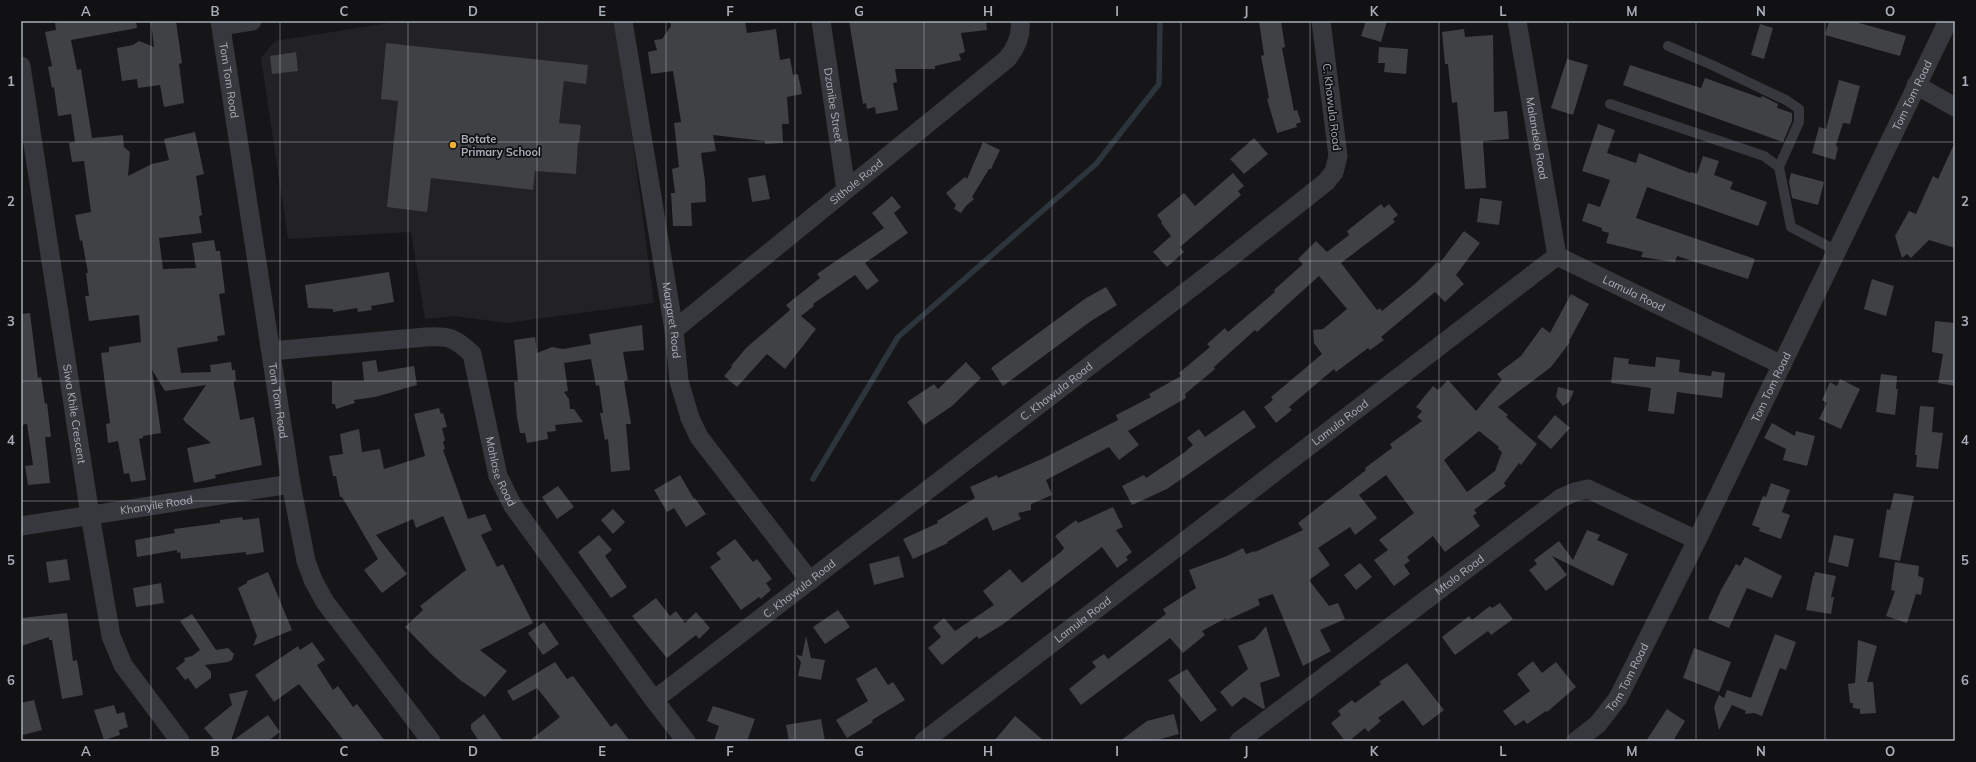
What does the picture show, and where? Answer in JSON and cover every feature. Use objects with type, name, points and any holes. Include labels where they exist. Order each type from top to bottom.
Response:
[{"type":"street","points":[[221,23],[252,21]]},
{"type":"street","name":"Margaret Road","points":[[623,21],[674,330],[679,381],[690,418],[698,437],[810,582]]},
{"type":"street","name":"Dzanibe Street","points":[[821,21],[846,188]]},
{"type":"street","name":"Sithole Road","points":[[674,330],[846,188],[1007,59],[1019,41],[1020,21]]},
{"type":"street","name":"C. Khawula Road","points":[[654,700],[810,582],[1326,182],[1334,172],[1338,156],[1321,21]]},
{"type":"street","name":"Malandela Road","points":[[1517,21],[1557,256]]},
{"type":"street","name":"Tom Tom Road","points":[[1576,741],[1598,724],[1618,698],[1697,540],[1948,21]]},
{"type":"street","name":"Tom Tom Road","points":[[221,23],[291,484],[306,560],[313,580],[325,602],[431,741]]},
{"type":"street","name":"Siwa Khile Crescent","points":[[21,66],[90,515],[111,636],[123,665],[180,741]]},
{"type":"street","points":[[1916,85],[1955,107]]},
{"type":"street","name":"Lamula Road","points":[[924,741],[1557,256],[1782,365]]},
{"type":"street","name":"Mahlase Road","points":[[271,351],[445,336],[460,342],[472,354],[498,476],[513,506],[654,700],[686,741]]},
{"type":"street","name":"Khanyile Road","points":[[21,526],[291,484]]},
{"type":"street","name":"Mtolo Road","points":[[1240,741],[1561,498],[1575,492],[1588,489],[1697,540]]},
{"type":"lane","points":[[1668,46],[1786,100],[1799,109],[1799,122],[1779,167],[1791,227],[1837,251]]},
{"type":"lane","points":[[1610,104],[1764,156],[1779,167]]},
{"type":"shaded area","name":"Botate Primary School","points":[[401,21],[617,21],[654,303],[507,323],[455,316],[425,319],[411,232],[288,239],[261,58],[275,41]]},
{"type":"building","points":[[65,21],[136,21],[137,28],[71,40],[77,70],[81,69],[92,138],[123,135],[124,147],[130,152],[128,176],[152,164],[169,160],[164,139],[195,132],[204,174],[196,176],[202,215],[199,216],[202,233],[159,238],[163,269],[196,268],[192,243],[214,240],[216,251],[220,251],[225,293],[219,294],[225,335],[217,336],[218,341],[177,348],[181,373],[211,372],[210,365],[231,362],[232,370],[235,370],[236,381],[234,381],[234,385],[240,420],[254,417],[262,465],[215,475],[216,478],[194,483],[187,448],[211,443],[183,419],[206,385],[165,391],[152,370],[161,433],[143,436],[143,438],[139,439],[146,480],[131,482],[129,473],[124,474],[118,441],[108,443],[106,424],[110,423],[101,353],[109,352],[109,347],[141,342],[139,315],[89,321],[85,296],[89,296],[86,273],[88,273],[82,240],[80,241],[75,215],[91,212],[84,161],[72,162],[69,143],[75,142],[71,114],[58,116],[54,87],[52,88],[48,67],[52,66],[45,32],[56,30],[55,23]]},
{"type":"building","points":[[151,21],[176,21],[182,63],[179,64],[184,103],[164,107],[160,85],[138,88],[137,79],[122,81],[117,48],[133,45],[139,41],[154,47]]},
{"type":"building","points":[[670,21],[745,21],[747,33],[776,29],[780,60],[790,58],[793,75],[798,74],[802,94],[787,97],[789,124],[782,124],[783,143],[765,144],[765,141],[713,135],[716,151],[701,153],[706,202],[691,203],[692,226],[673,226],[671,193],[675,193],[672,169],[679,167],[674,123],[681,122],[673,71],[651,74],[648,52],[657,50],[654,40],[662,39],[671,26]]},
{"type":"building","points":[[849,21],[986,21],[987,30],[961,33],[965,52],[959,54],[961,60],[935,66],[935,69],[895,69],[897,82],[893,83],[898,110],[876,114],[875,107],[867,109],[866,103],[863,104]]},
{"type":"building","points":[[1259,21],[1281,21],[1285,47],[1282,48],[1294,111],[1297,110],[1301,122],[1296,124],[1297,127],[1277,133],[1267,99],[1269,98],[1261,56],[1264,55]]},
{"type":"building","points":[[1366,21],[1387,21],[1381,42],[1361,36]]},
{"type":"building","points":[[1829,21],[1852,21],[1906,36],[1900,56],[1825,35]]},
{"type":"building","points":[[1760,24],[1773,28],[1764,59],[1751,55]]},
{"type":"building","points":[[1464,29],[1465,37],[1493,35],[1494,112],[1507,111],[1509,139],[1483,141],[1486,188],[1465,189],[1457,102],[1452,103],[1448,64],[1445,64],[1442,32]]},
{"type":"building","points":[[386,43],[588,65],[586,84],[564,81],[559,123],[581,125],[579,143],[578,142],[576,174],[535,171],[533,190],[431,178],[427,212],[387,207],[398,101],[381,99]]},
{"type":"building","points":[[1379,47],[1408,49],[1406,74],[1384,72],[1385,63],[1378,63]]},
{"type":"building","points":[[296,52],[298,71],[272,74],[270,56]]},
{"type":"building","points":[[1567,59],[1588,65],[1573,115],[1551,108]]},
{"type":"building","points":[[1630,65],[1701,88],[1705,78],[1761,98],[1762,96],[1778,104],[1777,108],[1792,113],[1792,121],[1783,142],[1623,85]]},
{"type":"building","points":[[1839,80],[1860,86],[1850,124],[1843,123],[1836,145],[1838,148],[1835,160],[1812,153],[1819,127],[1826,129]]},
{"type":"building","points":[[1598,124],[1615,130],[1607,153],[1636,163],[1639,153],[1690,173],[1697,174],[1703,156],[1719,161],[1714,175],[1733,182],[1730,189],[1767,202],[1758,226],[1647,187],[1636,218],[1755,259],[1748,279],[1677,256],[1675,262],[1641,257],[1643,252],[1606,243],[1609,233],[1602,231],[1602,228],[1582,221],[1588,203],[1600,207],[1610,180],[1582,171]]},
{"type":"building","points":[[1254,138],[1268,154],[1244,174],[1230,159]]},
{"type":"building","points":[[983,142],[1000,150],[991,169],[989,169],[972,197],[974,199],[961,213],[954,209],[956,205],[946,193],[965,177],[967,179]]},
{"type":"building","points":[[1955,142],[1955,248],[1929,240],[1911,258],[1907,254],[1902,258],[1895,236],[1909,211],[1916,214],[1933,176],[1938,179]]},
{"type":"building","points":[[1233,173],[1244,186],[1238,191],[1241,195],[1180,247],[1184,252],[1167,267],[1153,252],[1171,236],[1157,215],[1184,193],[1195,206]]},
{"type":"building","points":[[1791,173],[1824,182],[1818,205],[1792,198],[1789,182]]},
{"type":"building","points":[[765,175],[770,199],[752,202],[748,178]]},
{"type":"building","points":[[892,196],[901,207],[894,213],[908,233],[865,263],[879,281],[867,290],[855,275],[813,304],[814,306],[801,316],[816,329],[785,369],[767,354],[737,387],[724,376],[746,348],[790,310],[786,305],[820,278],[817,274],[884,228],[872,213]]},
{"type":"building","points":[[1480,198],[1502,201],[1499,225],[1477,222]]},
{"type":"building","points":[[1381,204],[1384,208],[1389,204],[1398,215],[1393,219],[1395,222],[1341,263],[1377,310],[1380,308],[1382,311],[1416,283],[1437,262],[1439,264],[1464,231],[1480,243],[1456,275],[1464,284],[1445,302],[1435,292],[1381,337],[1384,340],[1370,350],[1368,348],[1336,372],[1334,369],[1289,407],[1292,410],[1276,423],[1264,407],[1273,400],[1271,397],[1322,354],[1314,343],[1313,330],[1323,329],[1347,309],[1319,276],[1257,332],[1255,330],[1214,367],[1215,369],[1185,394],[1186,398],[1128,431],[1139,445],[1119,460],[1109,447],[1046,480],[1052,495],[1031,504],[1031,510],[1018,513],[1021,519],[993,531],[987,517],[947,542],[948,543],[913,559],[903,539],[938,523],[937,521],[975,498],[970,487],[997,475],[998,478],[1044,458],[1118,420],[1116,415],[1151,397],[1149,394],[1181,376],[1179,373],[1210,347],[1207,344],[1225,328],[1228,332],[1275,292],[1274,290],[1303,264],[1298,259],[1316,241],[1327,252],[1349,235],[1347,231]]},
{"type":"building","points":[[389,272],[394,302],[371,306],[372,310],[358,312],[357,308],[333,312],[333,309],[308,308],[305,285]]},
{"type":"building","points":[[1872,279],[1894,286],[1886,316],[1864,309]]},
{"type":"building","points":[[1106,287],[1117,305],[1091,321],[1003,386],[991,368],[1086,298]]},
{"type":"building","points":[[1571,294],[1589,304],[1569,341],[1570,342],[1551,367],[1498,407],[1508,415],[1506,417],[1537,444],[1521,465],[1519,463],[1504,483],[1506,486],[1474,510],[1477,513],[1473,516],[1480,526],[1445,552],[1433,536],[1407,557],[1410,561],[1404,565],[1410,574],[1394,586],[1374,560],[1388,550],[1379,540],[1414,513],[1386,475],[1359,495],[1377,518],[1355,535],[1350,527],[1318,548],[1330,565],[1309,580],[1329,606],[1338,603],[1345,619],[1320,630],[1331,651],[1303,666],[1273,594],[1258,599],[1260,605],[1227,620],[1226,618],[1202,631],[1205,635],[1183,653],[1170,638],[1081,705],[1069,689],[1096,667],[1092,662],[1104,654],[1108,659],[1166,614],[1163,609],[1196,588],[1189,570],[1227,556],[1243,548],[1246,554],[1255,552],[1303,530],[1298,523],[1366,470],[1365,468],[1392,448],[1390,444],[1422,421],[1417,417],[1422,411],[1416,407],[1433,386],[1438,390],[1448,380],[1476,411],[1502,380],[1497,374],[1521,356],[1542,327],[1550,333]],"holes":[[[1479,431],[1499,447],[1498,449],[1502,452],[1495,471],[1467,492],[1444,460]]]},
{"type":"building","points":[[30,313],[38,378],[41,377],[45,404],[47,403],[51,437],[45,437],[50,483],[28,485],[25,466],[33,465],[27,424],[21,425],[21,314]]},
{"type":"building","points":[[1935,321],[1954,323],[1955,386],[1938,383],[1943,354],[1932,352]]},
{"type":"building","points":[[642,325],[644,350],[623,352],[628,380],[624,381],[631,424],[626,424],[630,470],[611,472],[608,439],[605,440],[600,413],[603,413],[599,385],[596,386],[591,359],[564,363],[568,391],[564,392],[569,399],[570,409],[574,409],[583,422],[555,425],[556,431],[547,432],[548,439],[527,443],[525,433],[520,433],[517,418],[514,382],[518,382],[514,340],[535,337],[537,353],[552,347],[563,349],[591,344],[589,334]]},
{"type":"building","points":[[1614,357],[1629,359],[1628,364],[1655,367],[1656,357],[1680,360],[1679,372],[1711,376],[1712,371],[1725,373],[1722,398],[1677,392],[1674,414],[1648,411],[1651,388],[1611,383]]},
{"type":"building","points":[[376,360],[378,372],[414,366],[417,385],[375,397],[354,400],[355,403],[336,409],[335,404],[332,404],[332,381],[364,381],[362,362]]},
{"type":"building","points":[[966,362],[981,378],[952,406],[924,425],[907,402],[934,384],[938,389]]},
{"type":"building","points":[[1881,374],[1897,376],[1896,389],[1898,389],[1895,415],[1876,412]]},
{"type":"building","points":[[1840,379],[1860,389],[1841,429],[1819,419],[1827,403],[1822,400],[1830,382],[1837,386]]},
{"type":"building","points":[[1558,387],[1574,391],[1569,402],[1563,406],[1556,397]]},
{"type":"building","points":[[1920,406],[1934,407],[1932,432],[1943,433],[1938,469],[1916,467],[1917,455],[1915,455]]},
{"type":"building","points":[[439,408],[441,414],[443,413],[447,427],[442,428],[445,440],[443,442],[445,449],[443,450],[468,519],[485,514],[492,530],[481,535],[497,567],[503,564],[533,623],[480,650],[507,671],[485,697],[460,680],[433,656],[405,627],[423,610],[420,606],[466,570],[443,516],[416,528],[413,519],[376,535],[407,574],[382,593],[364,570],[378,559],[342,497],[340,497],[336,476],[333,476],[329,456],[343,454],[340,434],[359,429],[362,452],[380,449],[384,469],[425,456],[414,414]]},
{"type":"building","points":[[1244,410],[1256,427],[1167,489],[1132,505],[1122,486],[1144,475],[1146,478],[1185,452],[1193,445],[1187,438],[1199,429],[1205,437]]},
{"type":"building","points":[[1555,415],[1570,428],[1551,449],[1537,437]]},
{"type":"building","points":[[1772,423],[1795,436],[1796,431],[1815,436],[1807,466],[1783,460],[1786,449],[1764,438]]},
{"type":"building","points":[[680,475],[694,499],[695,498],[706,514],[686,527],[674,508],[667,512],[654,490]]},
{"type":"building","points":[[1771,483],[1790,490],[1782,512],[1790,515],[1781,539],[1759,531],[1760,528],[1752,525],[1763,496],[1766,497]]},
{"type":"building","points":[[558,486],[574,507],[557,519],[542,497]]},
{"type":"building","points":[[1894,493],[1914,496],[1900,561],[1879,557],[1887,509],[1890,510]]},
{"type":"building","points":[[1113,507],[1123,527],[1116,530],[1132,552],[1126,557],[1128,560],[1117,568],[1102,547],[1002,625],[979,639],[977,636],[942,665],[928,648],[941,637],[933,627],[944,618],[955,631],[994,605],[983,591],[1010,569],[1022,583],[1062,551],[1064,548],[1055,536],[1076,520],[1078,523]]},
{"type":"building","points":[[613,509],[625,522],[613,534],[601,520]]},
{"type":"building","points":[[242,517],[243,520],[259,518],[264,552],[246,555],[246,552],[181,559],[180,552],[177,553],[177,550],[137,557],[135,540],[175,533],[174,529],[220,523],[220,520]]},
{"type":"building","points":[[1587,530],[1600,535],[1597,540],[1628,554],[1613,586],[1552,556],[1567,575],[1546,591],[1529,570],[1537,564],[1534,560],[1559,541],[1573,560]]},
{"type":"building","points":[[599,535],[612,550],[605,556],[627,587],[611,598],[578,552]]},
{"type":"building","points":[[1834,535],[1854,539],[1848,567],[1828,562]]},
{"type":"building","points":[[735,539],[753,562],[757,559],[772,579],[766,583],[771,590],[761,599],[759,597],[741,610],[710,567],[721,559],[716,553]]},
{"type":"building","points":[[899,556],[904,577],[874,585],[869,564]]},
{"type":"building","points":[[1745,557],[1782,576],[1772,598],[1747,588],[1729,628],[1708,619],[1721,590],[1736,564],[1740,566]]},
{"type":"building","points":[[67,559],[70,580],[49,583],[46,562]]},
{"type":"building","points":[[1895,562],[1919,566],[1918,576],[1924,578],[1921,595],[1916,594],[1907,623],[1886,616],[1895,591],[1891,590]]},
{"type":"building","points":[[1360,563],[1372,577],[1356,590],[1344,575]]},
{"type":"building","points":[[268,572],[292,630],[253,646],[257,636],[238,588],[247,583],[247,581]]},
{"type":"building","points":[[1815,572],[1836,576],[1831,597],[1834,597],[1831,614],[1806,610]]},
{"type":"building","points":[[161,583],[164,603],[136,607],[133,588]]},
{"type":"building","points":[[656,598],[670,616],[676,611],[685,623],[696,612],[710,628],[699,639],[696,635],[667,658],[632,616]]},
{"type":"building","points":[[1500,603],[1513,619],[1491,635],[1488,631],[1455,655],[1442,637],[1469,616],[1472,620],[1490,606],[1492,608]]},
{"type":"building","points":[[838,610],[850,627],[825,644],[813,627]]},
{"type":"building","points":[[67,613],[73,661],[77,660],[83,695],[62,699],[52,640],[49,640],[49,637],[21,646],[21,618]]},
{"type":"building","points":[[192,614],[216,650],[228,648],[234,654],[232,660],[228,662],[205,665],[211,672],[211,678],[196,689],[188,678],[185,680],[176,668],[185,661],[184,658],[192,656],[200,650],[180,621]]},
{"type":"building","points":[[544,622],[559,644],[543,655],[528,633]]},
{"type":"building","points":[[1266,626],[1280,676],[1260,683],[1265,708],[1263,709],[1244,697],[1232,707],[1220,692],[1248,669],[1238,646],[1255,639]]},
{"type":"building","points":[[1775,634],[1796,642],[1786,670],[1780,668],[1762,716],[1754,713],[1745,714],[1746,711],[1732,705],[1719,730],[1714,707],[1719,695],[1724,698],[1727,690],[1751,698]]},
{"type":"building","points":[[806,636],[811,658],[825,660],[821,680],[798,676],[801,662],[796,655],[802,656]]},
{"type":"building","points":[[1858,640],[1877,646],[1867,682],[1873,682],[1876,713],[1860,714],[1860,709],[1853,708],[1853,703],[1850,703],[1848,684],[1855,683]]},
{"type":"building","points":[[312,642],[325,660],[317,665],[333,690],[338,686],[353,707],[357,704],[385,741],[344,741],[299,684],[274,702],[255,675],[298,646],[300,650]]},
{"type":"building","points":[[1694,648],[1731,662],[1719,692],[1683,678]]},
{"type":"building","points":[[1533,661],[1542,673],[1556,662],[1576,687],[1547,712],[1546,711],[1527,724],[1524,720],[1515,726],[1503,711],[1530,691],[1517,674]]},
{"type":"building","points":[[555,662],[567,679],[573,676],[611,727],[616,723],[630,741],[529,741],[560,717],[537,688],[513,701],[507,691]]},
{"type":"building","points":[[1407,663],[1444,710],[1423,726],[1403,700],[1378,718],[1381,721],[1368,732],[1365,728],[1349,741],[1345,741],[1331,723],[1341,715],[1338,711],[1352,700],[1355,703],[1381,684],[1379,682]]},
{"type":"building","points":[[876,667],[888,685],[893,682],[905,700],[872,720],[873,722],[847,738],[836,720],[868,701],[856,679]]},
{"type":"building","points":[[1187,669],[1217,710],[1201,722],[1168,680]]},
{"type":"building","points":[[248,690],[231,741],[215,741],[204,728],[232,705],[229,694]]},
{"type":"building","points":[[34,700],[42,730],[23,735],[21,727],[21,703]]},
{"type":"building","points":[[114,705],[117,714],[124,712],[128,727],[119,730],[120,735],[104,740],[94,710]]},
{"type":"building","points":[[713,706],[755,719],[747,741],[714,741],[719,726],[707,721]]},
{"type":"building","points":[[1667,709],[1685,721],[1673,741],[1646,741]]},
{"type":"building","points":[[484,714],[503,741],[479,741],[471,729],[471,724]]},
{"type":"building","points":[[1174,714],[1179,734],[1153,741],[1120,741],[1147,721]]},
{"type":"building","points":[[268,715],[280,732],[268,741],[232,741]]},
{"type":"building","points":[[1015,716],[1044,741],[994,741]]},
{"type":"building","points":[[821,719],[825,741],[789,741],[786,725]]},
{"type":"waterway","points":[[813,479],[898,337],[1096,164],[1159,84],[1160,21]]},
{"type":"place","name":"Botate Primary School","points":[[453,145]]}]
